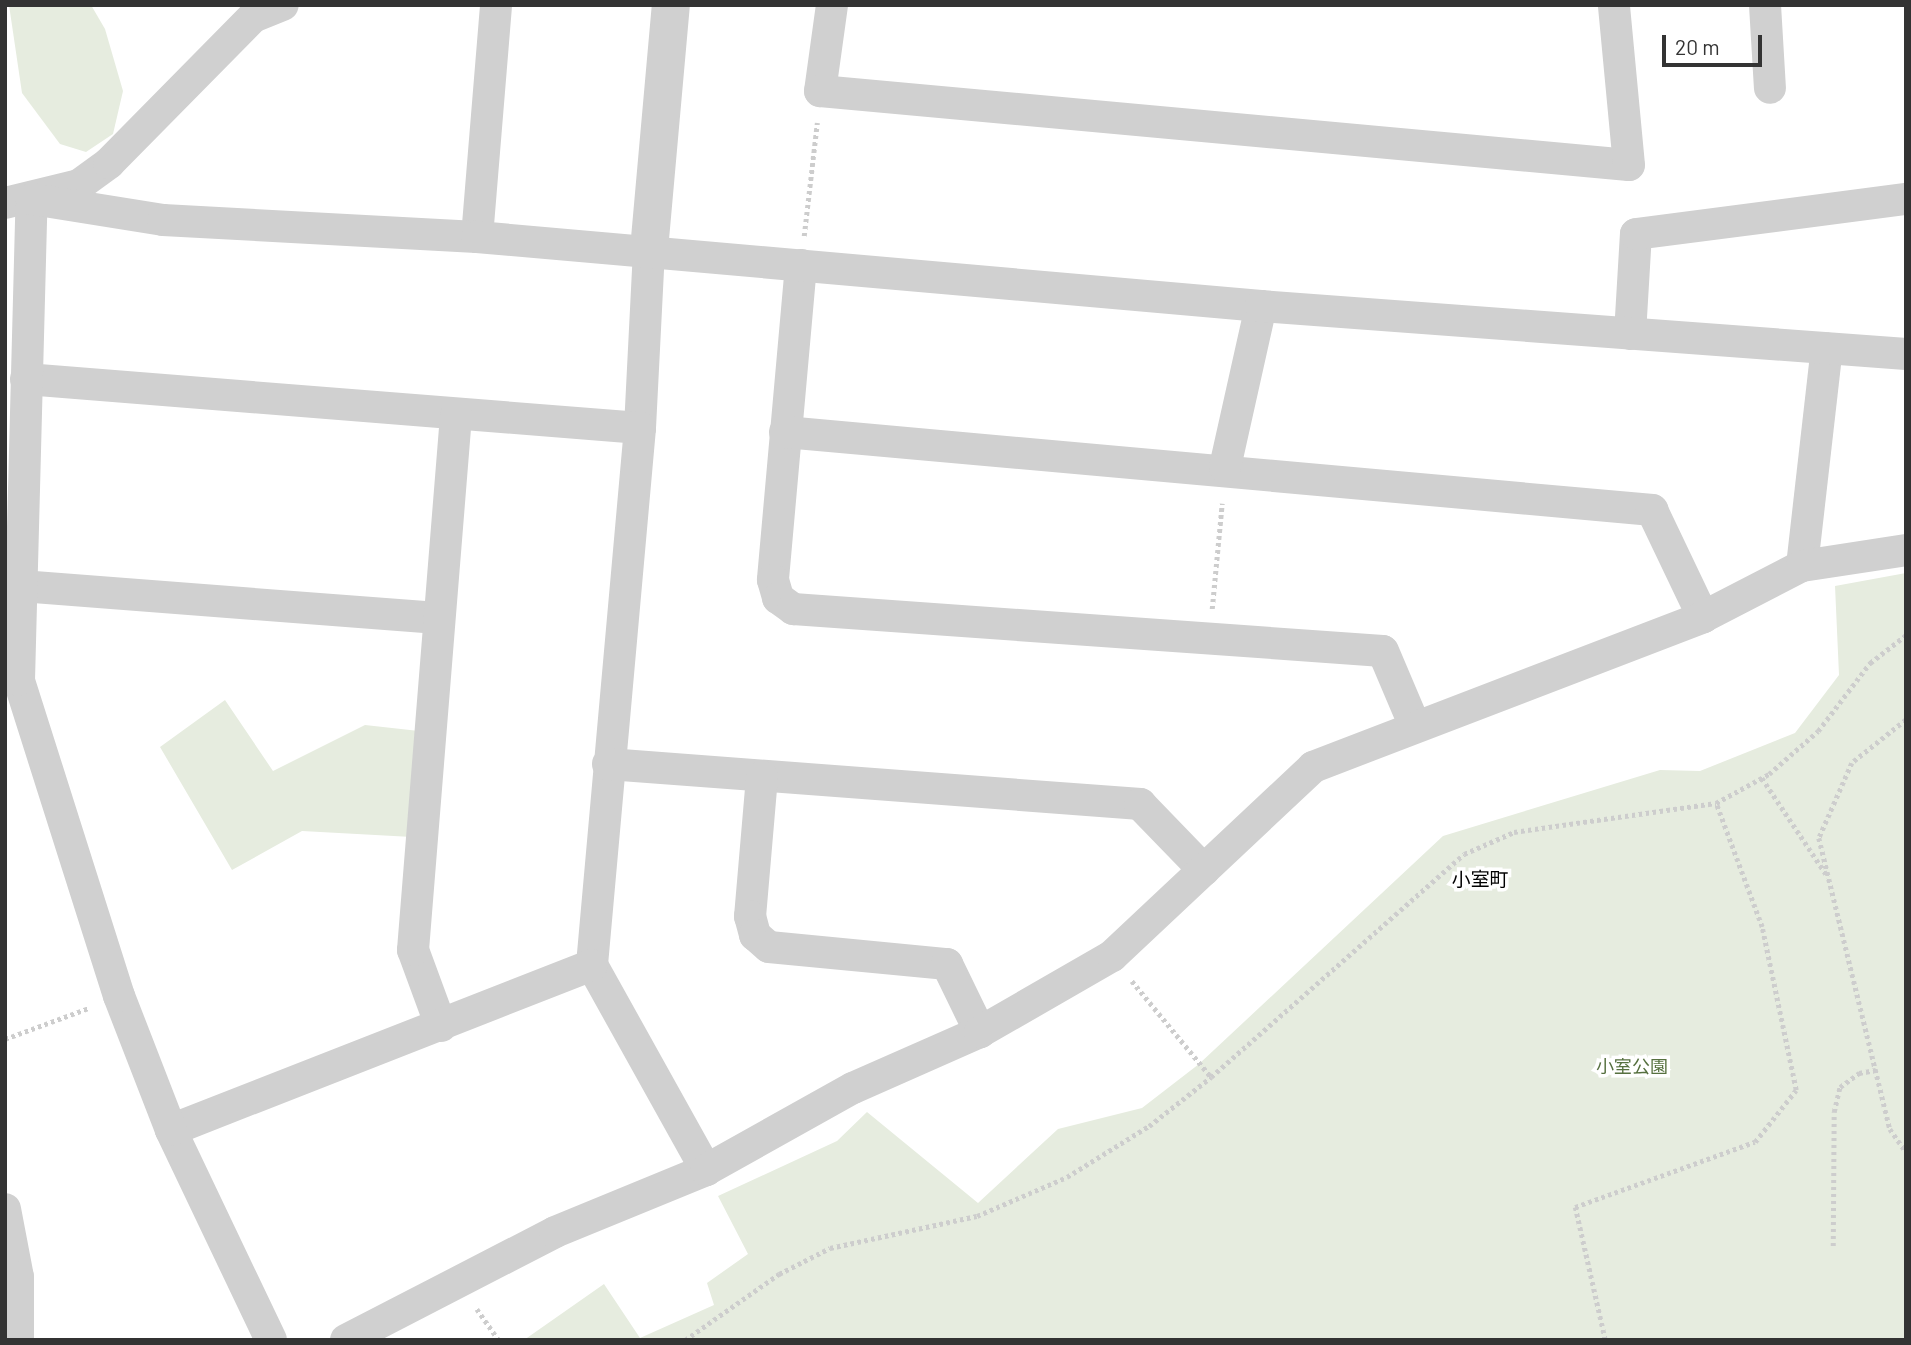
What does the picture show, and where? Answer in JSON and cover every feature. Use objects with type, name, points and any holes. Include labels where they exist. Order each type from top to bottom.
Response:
[{"type":"street","points":[[18,201],[79,185],[109,163],[253,17],[283,5]]},
{"type":"street","points":[[477,237],[496,5]]},
{"type":"street","points":[[671,5],[649,250],[640,428],[592,965],[706,1170]]},
{"type":"street","points":[[832,5],[820,91],[1629,165],[1614,5]]},
{"type":"street","points":[[1765,5],[1770,88]]},
{"type":"street","points":[[1630,334],[1636,234],[1906,199]]},
{"type":"street","points":[[18,201],[163,219],[649,250],[1261,306],[1906,354]]},
{"type":"street","points":[[18,201],[26,379],[19,680],[119,996],[171,1130],[271,1340]]},
{"type":"street","points":[[801,265],[773,580],[778,598],[793,609],[1383,651],[1413,724]]},
{"type":"street","points":[[1225,467],[1261,306]]},
{"type":"street","points":[[1802,566],[1827,348]]},
{"type":"street","points":[[26,379],[456,416],[640,428]]},
{"type":"street","points":[[441,1026],[413,950],[456,416]]},
{"type":"street","points":[[785,432],[1225,467],[1652,510],[1703,617]]},
{"type":"street","points":[[346,1340],[555,1232],[706,1170],[853,1088],[979,1032],[1112,956],[1313,767],[1413,724],[1703,617],[1802,566],[1906,550]]},
{"type":"street","points":[[21,586],[438,618]]},
{"type":"street","points":[[608,764],[1140,804],[1204,870]]},
{"type":"street","points":[[762,777],[750,916],[755,935],[769,947],[947,964],[979,1032]]},
{"type":"street","points":[[171,1130],[592,965]]},
{"type":"street","points":[[5,1209],[18,1277],[18,1340]]},
{"type":"path","points":[[801,265],[820,91]]},
{"type":"path","points":[[1209,638],[1225,467]]},
{"type":"path","points":[[685,1340],[779,1273],[830,1248],[1030,1198],[1149,1126],[1210,1077],[1464,854],[1514,832],[1716,803],[1762,778],[1805,745],[1870,663],[1906,635]]},
{"type":"path","points":[[1906,720],[1863,749],[1833,794],[1819,838],[1890,1129],[1906,1152]]},
{"type":"path","points":[[1762,778],[1830,881]]},
{"type":"path","points":[[1605,1340],[1575,1208],[1755,1142],[1796,1090],[1762,927],[1716,803]]},
{"type":"path","points":[[1112,956],[1210,1077]]},
{"type":"path","points":[[5,1040],[119,996]]},
{"type":"path","points":[[1833,1246],[1837,1099],[1850,1080],[1876,1070]]},
{"type":"path","points":[[458,1284],[499,1340]]},
{"type":"green space","points":[[9,5],[91,5],[105,29],[123,91],[113,134],[86,152],[60,144],[22,93]]},
{"type":"green space","name":"小室公園","points":[[1906,573],[1906,1340],[524,1340],[604,1284],[640,1338],[714,1305],[707,1283],[748,1254],[718,1196],[837,1141],[867,1112],[978,1203],[1058,1129],[1142,1108],[1199,1064],[1443,836],[1660,770],[1700,771],[1795,733],[1839,675],[1835,586]]},
{"type":"green space","points":[[225,700],[273,771],[365,725],[419,731],[412,837],[302,831],[232,870],[160,747]]},
{"type":"district","name":"小室町","points":[[1480,879]]}]
